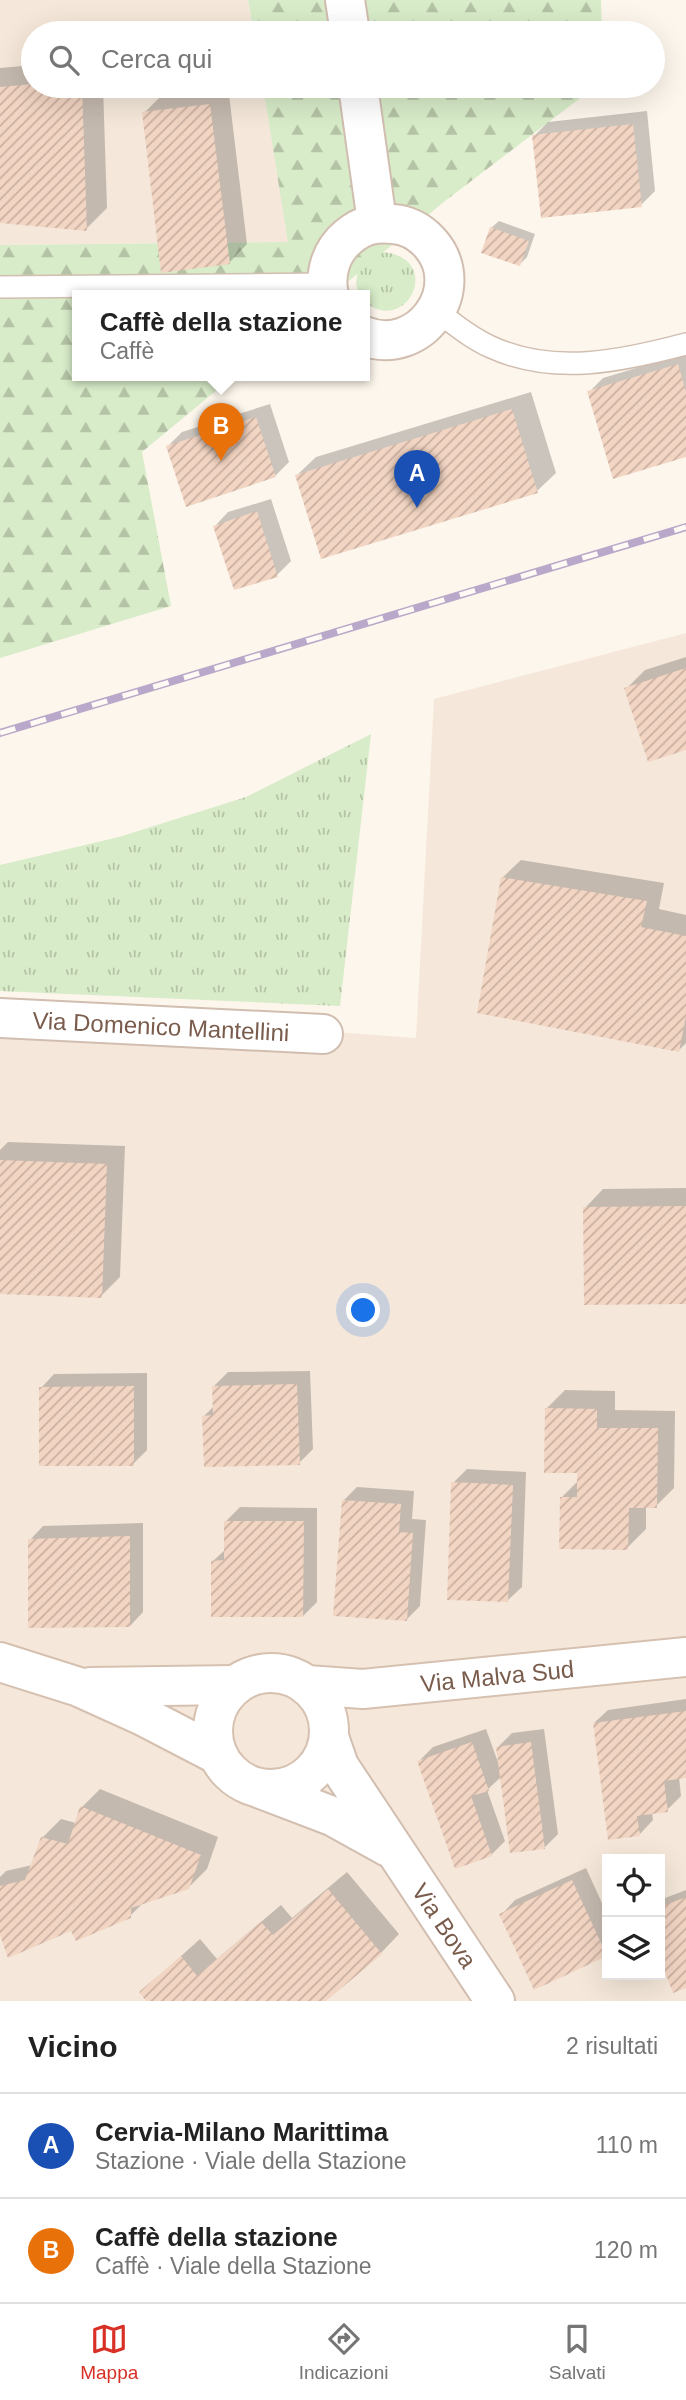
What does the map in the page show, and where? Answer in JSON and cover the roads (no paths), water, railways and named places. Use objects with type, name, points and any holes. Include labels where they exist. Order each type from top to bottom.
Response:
[{"type":"street","points":[[345,0],[348,21]]},
{"type":"street","points":[[360,98],[377,222]]},
{"type":"street","points":[[328,289],[331,260],[341,242],[358,229],[377,222],[403,225],[421,234],[436,250],[444,269],[444,291],[437,311],[429,323],[412,334],[393,340],[370,338]]},
{"type":"street","name":"Via Domenico Mantellini","points":[[0,1018],[323,1034]]},
{"type":"street","name":"Via Malva Sud","points":[[307,1685],[363,1689],[686,1657]]},
{"type":"street","points":[[0,1662],[79,1687],[144,1716],[218,1755]]},
{"type":"street","points":[[271,1673],[290,1675],[307,1685],[320,1699],[327,1717],[329,1737],[324,1755],[314,1772],[298,1783],[280,1789],[261,1789],[243,1782],[228,1771],[218,1755],[213,1736],[214,1717],[222,1700],[235,1685],[252,1676],[271,1673]]},
{"type":"street","points":[[79,1687],[235,1685]]},
{"type":"street","name":"Via Bova","points":[[329,1737],[339,1766],[495,2001]]},
{"type":"street","name":"Via Bova","points":[[261,1789],[332,1816],[393,1850]]},
{"type":"lane","points":[[0,287],[328,289]]},
{"type":"lane","points":[[437,311],[490,347],[518,357],[557,364],[591,363],[643,355],[686,344]]},
{"type":"railway","points":[[0,733],[686,527]]},
{"type":"place","name":"Caffè della stazione","points":[[221,461]]},
{"type":"place","name":"Cervia-Milano Marittima","points":[[417,508]]}]
